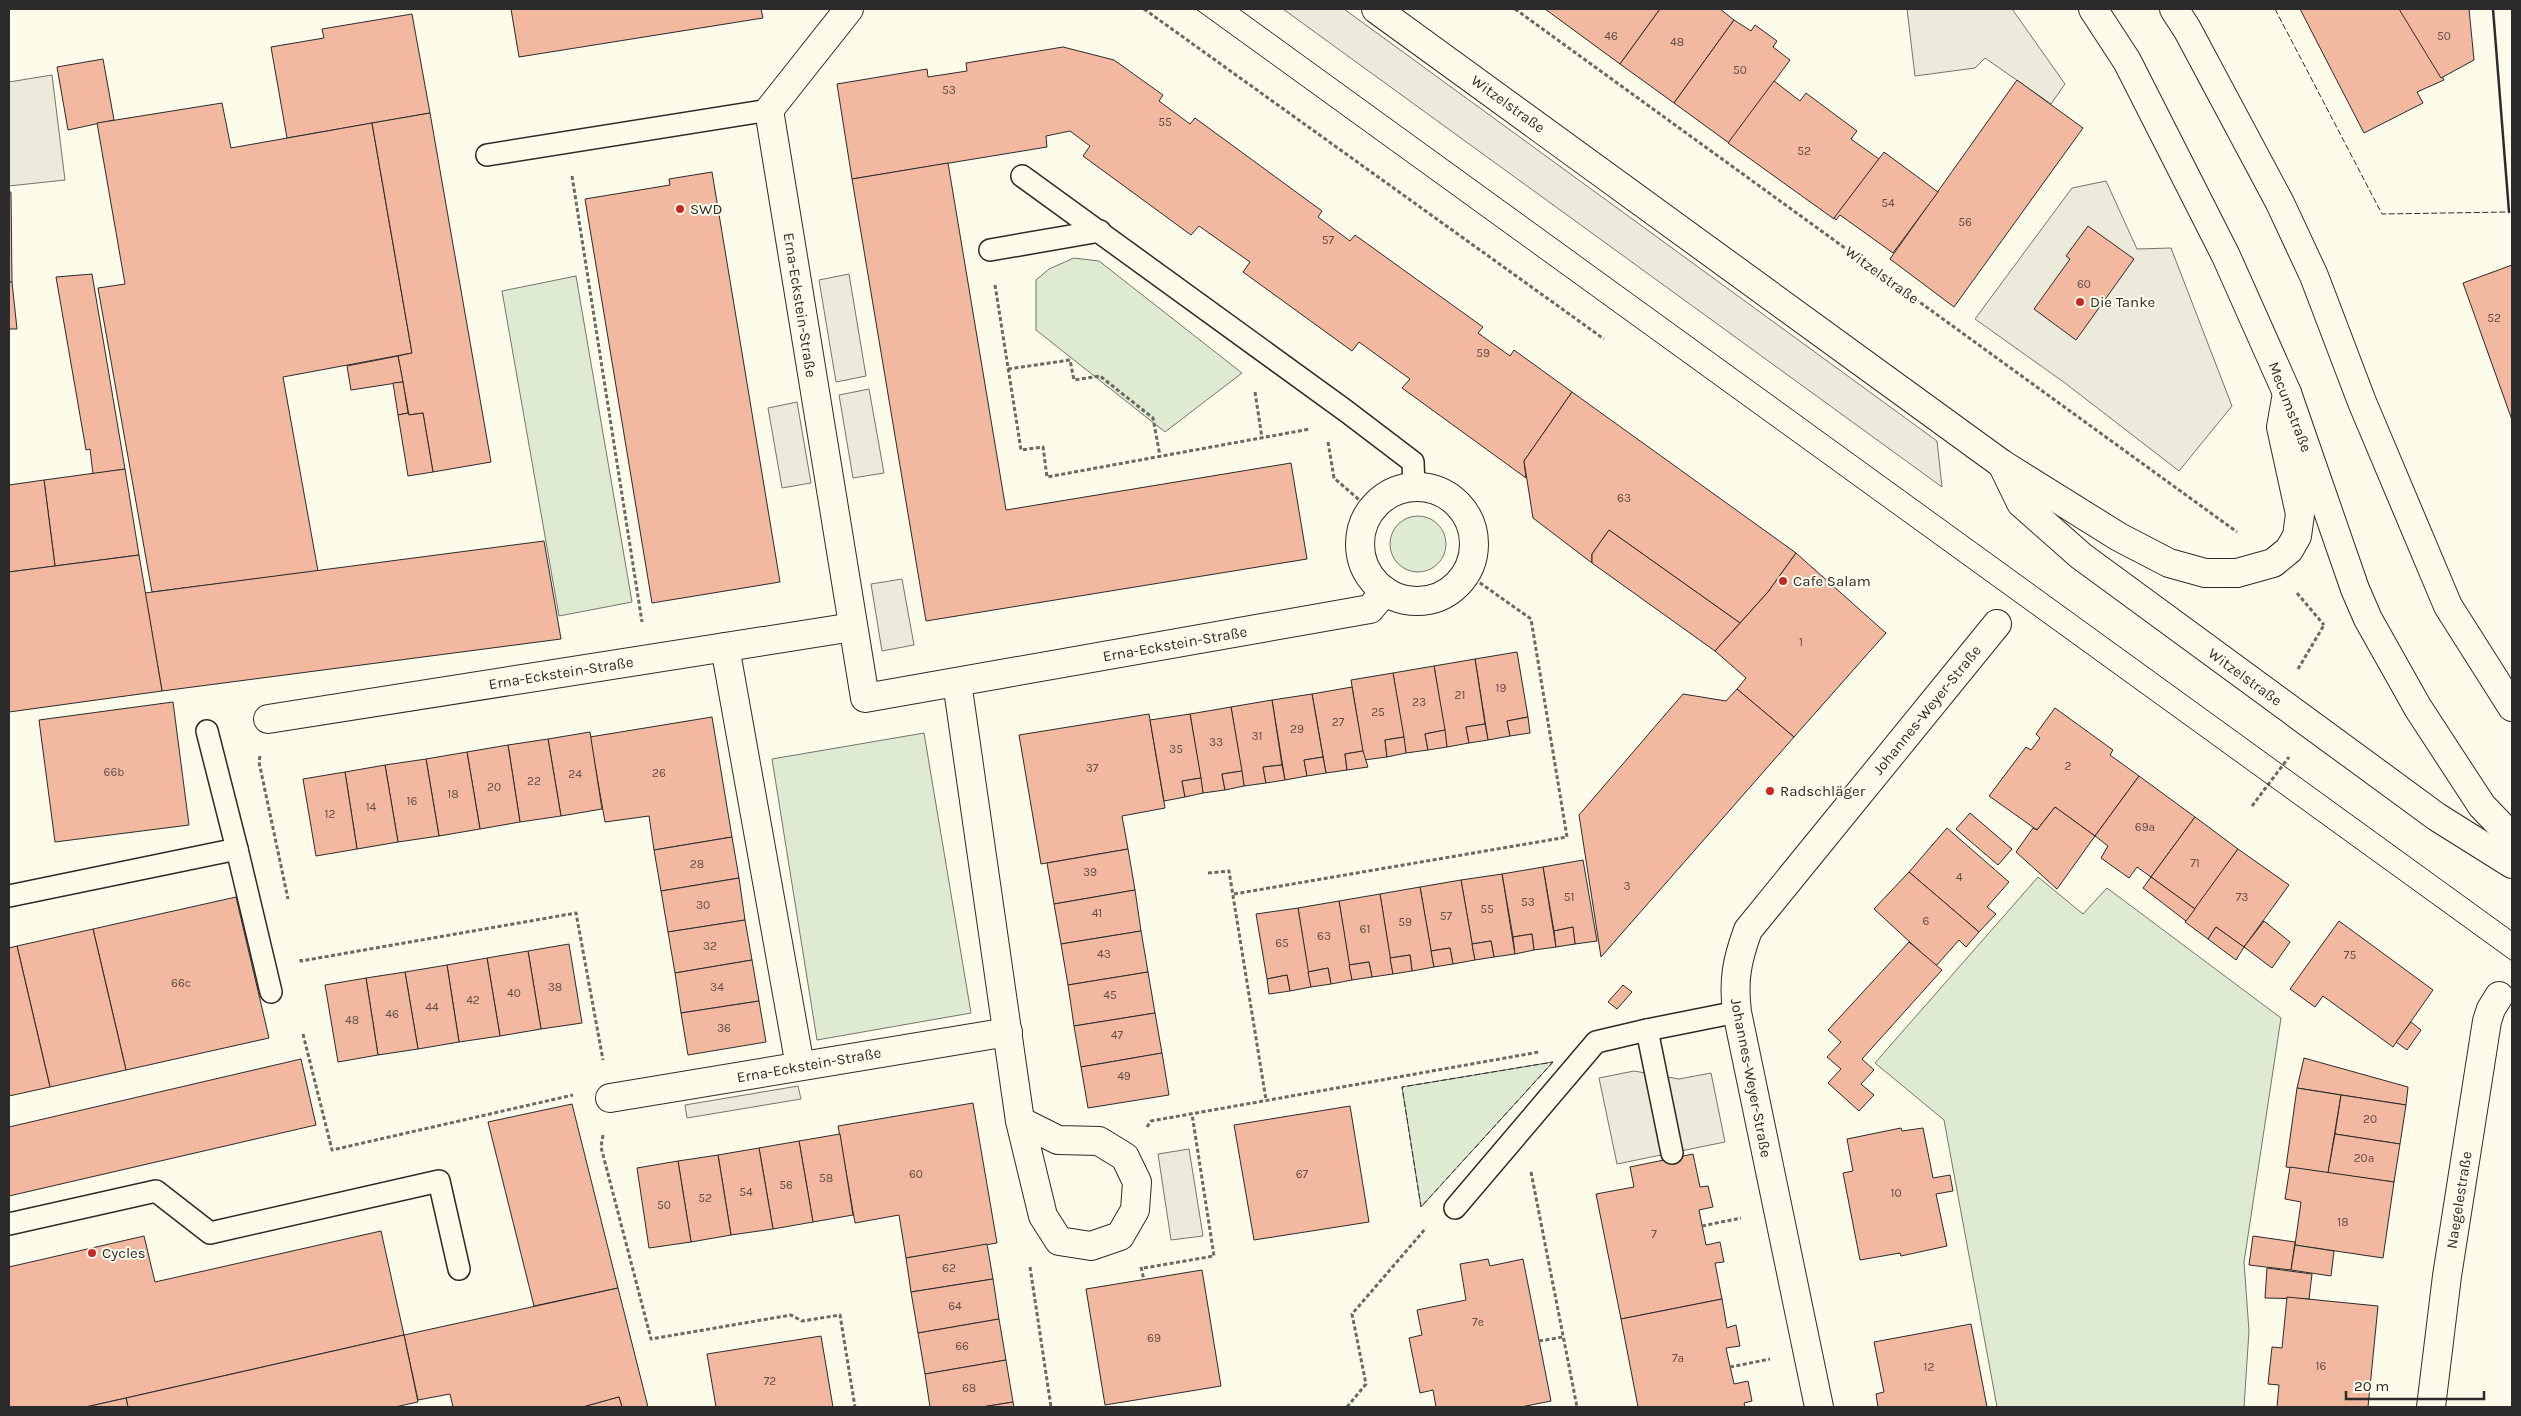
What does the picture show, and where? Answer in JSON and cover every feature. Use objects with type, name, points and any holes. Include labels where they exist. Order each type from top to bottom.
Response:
[{"type":"street","points":[[769,110],[849,9]]},
{"type":"street","name":"Witzelstraße","points":[[1376,9],[2002,464],[2119,536],[2169,563],[2205,572],[2238,573],[2258,569],[2273,563],[2289,550],[2297,536],[2300,514],[2281,427],[2287,393]]},
{"type":"street","name":"Mecumstraße","points":[[2093,9],[2127,61],[2226,256],[2287,393],[2355,589],[2368,618],[2418,708],[2482,806],[2512,837]]},
{"type":"street","points":[[2174,9],[2187,29],[2280,203],[2314,276],[2362,402],[2448,606],[2512,707]]},
{"type":"street","name":"Erna-Eckstein-Straße","points":[[769,110],[865,698],[1370,609],[1385,591]]},
{"type":"street","name":"Witzelstraße","points":[[2002,464],[2021,503],[2081,556],[2437,817],[2512,864]]},
{"type":"street","points":[[1426,487],[1445,494],[1461,506],[1472,524],[1475,544],[1471,565],[1462,580],[1448,592],[1431,600],[1413,602],[1393,596],[1376,585],[1364,568],[1360,548],[1361,527],[1371,510],[1386,495],[1405,488],[1426,487]]},
{"type":"street","name":"Johannes-Weyer-Straße","points":[[1819,1407],[1737,1012],[1734,985],[1738,955],[1748,930],[1997,624]]},
{"type":"street","name":"Erna-Eckstein-Straße","points":[[268,719],[853,627]]},
{"type":"street","points":[[725,647],[800,1066]]},
{"type":"street","points":[[957,682],[1020,1121],[1043,1216],[1060,1241],[1091,1246],[1120,1236],[1135,1210],[1136,1182],[1125,1158],[1099,1141],[1058,1140],[1020,1121]]},
{"type":"street","name":"Naegelestraße","points":[[2431,1407],[2447,1276],[2487,1021],[2491,1009],[2499,996]]},
{"type":"street","name":"Erna-Eckstein-Straße","points":[[610,1098],[1008,1032]]},
{"type":"lane","points":[[487,155],[769,110]]},
{"type":"lane","points":[[1022,176],[1100,231],[1413,462],[1414,488]]},
{"type":"lane","points":[[990,250],[1100,231]]},
{"type":"lane","points":[[207,731],[271,992]]},
{"type":"lane","points":[[9,896],[237,849]]},
{"type":"lane","points":[[1455,1208],[1596,1042],[1737,1012]]},
{"type":"lane","points":[[1647,1030],[1672,1153]]},
{"type":"lane","points":[[9,1224],[156,1191],[210,1233],[439,1181],[459,1269]]},
{"type":"path","points":[[1144,9],[1604,339]]},
{"type":"path","name":"Witzelstraße","points":[[1516,9],[2241,535]]},
{"type":"path","points":[[566,142],[648,659]]},
{"type":"path","points":[[990,250],[1021,450],[1043,447],[1047,477],[1316,428]]},
{"type":"path","points":[[1008,369],[1070,360],[1074,380],[1100,376],[1153,418],[1160,456]]},
{"type":"path","points":[[1254,392],[1262,438]]},
{"type":"path","points":[[1326,435],[1334,478],[1371,510]]},
{"type":"path","points":[[1234,894],[1567,837],[1531,618],[1466,573]]},
{"type":"path","points":[[268,719],[259,762],[289,904]]},
{"type":"path","points":[[2252,806],[2293,751]]},
{"type":"path","points":[[1208,873],[1228,871],[1234,894],[1266,1100]]},
{"type":"path","points":[[299,952],[301,961],[576,913],[610,1098],[602,1147],[651,1339],[791,1315],[802,1322],[840,1315],[854,1407]]},
{"type":"path","points":[[303,1034],[332,1150],[580,1093],[610,1098]]},
{"type":"path","points":[[1125,1158],[1152,1121],[1596,1042]]},
{"type":"path","points":[[1142,1268],[1214,1256],[1192,1114]]},
{"type":"path","points":[[1523,1128],[1577,1407]]},
{"type":"path","points":[[1347,1407],[1366,1384],[1352,1314],[1431,1222],[1455,1208]]},
{"type":"path","points":[[1043,1216],[1026,1242],[1052,1407]]},
{"type":"path","points":[[1539,1341],[1563,1337]]},
{"type":"green space","points":[[1074,258],[1099,261],[1242,373],[1165,432],[1036,330],[1036,280],[1049,269]]},
{"type":"green space","points":[[576,276],[632,602],[559,616],[502,291]]},
{"type":"green space","points":[[1418,516],[1433,521],[1441,529],[1446,544],[1441,559],[1433,567],[1418,572],[1403,567],[1395,559],[1390,544],[1395,529],[1403,521]]},
{"type":"green space","points":[[924,733],[971,1013],[817,1040],[772,759]]},
{"type":"green space","points":[[2038,877],[2083,914],[2107,888],[2281,1018],[2244,1262],[2249,1331],[2244,1407],[1997,1407],[1944,1120],[1875,1063]]},
{"type":"green space","points":[[1553,1062],[1421,1207],[1402,1087]]},
{"type":"shaded area","points":[[1283,9],[1344,9],[1937,441],[1942,487]]},
{"type":"shaded area","points":[[1907,9],[2012,9],[2065,84],[2051,104],[1985,58],[1975,68],[1915,76]]},
{"type":"shaded area","points":[[52,75],[65,180],[9,186],[9,82]]},
{"type":"shaded area","points":[[2106,181],[2137,249],[2171,248],[2232,406],[2179,471],[2065,383],[1975,319],[2072,188]]},
{"type":"shaded area","points":[[849,274],[866,376],[836,382],[819,280]]},
{"type":"shaded area","points":[[869,389],[884,473],[853,478],[839,395]]},
{"type":"shaded area","points":[[797,402],[811,483],[782,488],[768,408]]},
{"type":"shaded area","points":[[902,579],[914,645],[882,651],[871,584]]},
{"type":"shaded area","points":[[1634,1071],[1679,1079],[1711,1073],[1725,1142],[1617,1164],[1599,1078]]},
{"type":"shaded area","points":[[798,1086],[801,1099],[687,1118],[685,1105]]},
{"type":"shaded area","points":[[1189,1149],[1203,1236],[1171,1240],[1158,1154]]},
{"type":"building","points":[[511,9],[761,9],[763,18],[519,57]]},
{"type":"building","points":[[1545,9],[1660,9],[1620,64]]},
{"type":"building","points":[[1660,9],[1720,9],[1734,20],[1674,103],[1620,64]]},
{"type":"building","points":[[2300,9],[2407,9],[2444,80],[2417,92],[2423,103],[2364,133]]},
{"type":"building","points":[[2399,9],[2469,9],[2474,60],[2441,78]]},
{"type":"building","points":[[412,14],[430,113],[287,138],[271,47],[324,38],[322,29]]},
{"type":"building","points":[[1734,20],[1751,31],[1755,25],[1777,41],[1773,47],[1790,60],[1729,143],[1674,103]]},
{"type":"building","points":[[1063,47],[1114,60],[1163,95],[1159,101],[1190,124],[1195,118],[1322,211],[1318,217],[1350,241],[1355,235],[1483,327],[1478,333],[1510,356],[1514,350],[1572,392],[1524,461],[1526,478],[1402,388],[1410,379],[1359,342],[1352,351],[1243,272],[1250,262],[1199,226],[1191,235],[1083,156],[1090,146],[1070,131],[1046,136],[1047,147],[852,179],[837,84],[927,69],[928,77],[967,71],[966,63]]},
{"type":"building","points":[[103,59],[114,120],[68,130],[57,67]]},
{"type":"building","points":[[2017,80],[2083,128],[1954,307],[1890,259]]},
{"type":"building","points":[[1774,81],[1800,101],[1806,93],[1857,131],[1851,139],[1879,159],[1834,219],[1728,143]]},
{"type":"building","points":[[222,103],[231,148],[372,123],[412,353],[283,377],[318,571],[152,592],[98,288],[125,284],[97,123]]},
{"type":"building","points":[[430,113],[491,462],[433,472],[423,413],[409,415],[398,356],[412,353],[372,123]]},
{"type":"building","points":[[1884,152],[1938,192],[1893,253],[1840,215],[1836,220],[1834,218]]},
{"type":"building","points":[[948,163],[1006,510],[1291,463],[1307,559],[926,621],[852,179]]},
{"type":"building","points":[[712,172],[780,582],[652,603],[585,199],[670,185],[669,179]]},
{"type":"building","points":[[9,192],[11,192],[12,282],[9,282]]},
{"type":"building","points":[[2088,226],[2134,259],[2076,340],[2034,309],[2070,259],[2066,256]]},
{"type":"building","points":[[2512,265],[2512,420],[2463,283]]},
{"type":"building","points":[[92,274],[125,469],[93,474],[90,449],[86,450],[56,277]]},
{"type":"building","points":[[9,282],[12,282],[17,329],[9,329]]},
{"type":"building","points":[[398,356],[403,382],[351,390],[347,366]]},
{"type":"building","points":[[403,382],[408,413],[398,415],[393,383]]},
{"type":"building","points":[[1572,392],[1796,553],[1768,592],[1740,623],[1609,530],[1592,554],[1592,563],[1533,518],[1524,461]]},
{"type":"building","points":[[408,413],[409,415],[423,413],[433,472],[408,476],[398,415]]},
{"type":"building","points":[[125,469],[139,555],[55,566],[44,480]]},
{"type":"building","points":[[44,480],[55,566],[9,572],[9,485]]},
{"type":"building","points":[[1609,530],[1740,623],[1715,651],[1592,563],[1592,554]]},
{"type":"building","points":[[544,541],[561,639],[162,691],[145,593]]},
{"type":"building","points":[[1796,553],[1886,633],[1794,737],[1737,689],[1746,678],[1715,651],[1768,592]]},
{"type":"building","points":[[139,555],[162,691],[9,712],[9,572]]},
{"type":"building","points":[[1517,652],[1528,717],[1507,721],[1510,736],[1488,740],[1475,659]]},
{"type":"building","points":[[1475,659],[1485,724],[1466,727],[1469,743],[1447,747],[1434,666]]},
{"type":"building","points":[[1434,666],[1445,730],[1425,734],[1428,750],[1406,753],[1393,673]]},
{"type":"building","points":[[1393,673],[1404,737],[1385,740],[1387,757],[1364,760],[1351,680]]},
{"type":"building","points":[[1352,687],[1363,751],[1345,754],[1347,770],[1326,773],[1312,694]]},
{"type":"building","points":[[1737,689],[1794,737],[1601,957],[1579,815],[1683,694],[1726,701]]},
{"type":"building","points":[[1312,694],[1323,757],[1304,760],[1307,776],[1285,780],[1272,700]]},
{"type":"building","points":[[1272,700],[1282,765],[1263,767],[1266,783],[1244,786],[1231,707]]},
{"type":"building","points":[[173,702],[189,825],[55,842],[39,720]]},
{"type":"building","points":[[1231,707],[1242,771],[1222,774],[1225,790],[1203,793],[1190,714]]},
{"type":"building","points":[[2055,708],[2113,750],[2110,755],[2139,776],[2095,836],[2055,807],[2037,830],[1989,796],[2026,747],[2031,750],[2040,738],[2036,734]]},
{"type":"building","points":[[1149,714],[1165,808],[1122,816],[1128,849],[1041,864],[1019,735]]},
{"type":"building","points":[[1190,714],[1201,778],[1182,781],[1185,797],[1164,801],[1150,720]]},
{"type":"building","points":[[712,717],[732,837],[654,850],[649,816],[605,822],[590,737]]},
{"type":"building","points":[[1528,717],[1530,733],[1510,736],[1507,721]]},
{"type":"building","points":[[1485,724],[1488,740],[1469,743],[1466,727]]},
{"type":"building","points":[[1445,730],[1447,747],[1428,750],[1425,734]]},
{"type":"building","points":[[590,732],[602,809],[561,816],[548,739]]},
{"type":"building","points":[[1404,737],[1406,753],[1387,757],[1385,740]]},
{"type":"building","points":[[548,739],[561,816],[520,822],[508,745]]},
{"type":"building","points":[[508,745],[520,822],[480,829],[467,752]]},
{"type":"building","points":[[1363,751],[1368,767],[1347,770],[1345,754]]},
{"type":"building","points":[[467,752],[480,829],[439,836],[426,759]]},
{"type":"building","points":[[1323,757],[1326,773],[1307,776],[1304,760]]},
{"type":"building","points":[[426,759],[439,836],[398,842],[385,765]]},
{"type":"building","points":[[385,765],[398,842],[357,849],[345,772]]},
{"type":"building","points":[[1282,765],[1285,780],[1266,783],[1263,767]]},
{"type":"building","points":[[1242,771],[1244,786],[1225,790],[1222,774]]},
{"type":"building","points":[[345,772],[357,849],[316,856],[303,779]]},
{"type":"building","points":[[2139,776],[2195,817],[2151,877],[2137,867],[2129,878],[2101,858],[2108,846],[2095,836]]},
{"type":"building","points":[[1201,778],[1203,793],[1185,797],[1182,781]]},
{"type":"building","points":[[2055,807],[2095,836],[2057,889],[2016,852],[2033,828],[2037,830]]},
{"type":"building","points":[[1970,813],[2012,849],[1998,865],[1956,829]]},
{"type":"building","points":[[2195,817],[2238,849],[2195,909],[2151,877]]},
{"type":"building","points":[[1947,828],[2009,882],[1987,907],[1996,914],[1979,932],[1909,872]]},
{"type":"building","points":[[732,837],[739,878],[661,891],[654,850]]},
{"type":"building","points":[[1128,849],[1135,890],[1054,904],[1047,863]]},
{"type":"building","points":[[2238,849],[2289,885],[2244,947],[2216,927],[2208,939],[2185,922]]},
{"type":"building","points":[[1583,860],[1597,941],[1575,944],[1573,927],[1554,931],[1543,867]]},
{"type":"building","points":[[1543,867],[1556,947],[1534,950],[1532,934],[1513,937],[1502,874]]},
{"type":"building","points":[[1909,872],[1979,932],[1966,947],[1959,940],[1936,966],[1874,909]]},
{"type":"building","points":[[1502,874],[1515,954],[1494,957],[1491,941],[1472,944],[1461,880]]},
{"type":"building","points":[[2151,877],[2195,909],[2186,921],[2143,888]]},
{"type":"building","points":[[739,878],[745,920],[668,932],[661,891]]},
{"type":"building","points":[[1461,880],[1475,960],[1453,964],[1450,948],[1431,951],[1420,887]]},
{"type":"building","points":[[1420,887],[1434,967],[1412,971],[1410,955],[1390,958],[1380,894]]},
{"type":"building","points":[[1135,890],[1141,931],[1061,944],[1054,904]]},
{"type":"building","points":[[1380,894],[1393,974],[1372,977],[1369,962],[1349,965],[1339,901]]},
{"type":"building","points":[[236,897],[269,1038],[126,1070],[93,929]]},
{"type":"building","points":[[1339,901],[1352,980],[1331,984],[1328,968],[1308,972],[1298,908]]},
{"type":"building","points":[[1298,908],[1311,987],[1290,991],[1287,975],[1267,979],[1256,914]]},
{"type":"building","points":[[745,920],[752,960],[675,973],[668,932]]},
{"type":"building","points":[[2264,921],[2290,942],[2272,968],[2244,947]]},
{"type":"building","points":[[2339,921],[2433,990],[2393,1047],[2323,996],[2315,1007],[2290,989]]},
{"type":"building","points":[[1573,927],[1575,944],[1556,947],[1554,931]]},
{"type":"building","points":[[2216,927],[2244,947],[2236,960],[2208,939]]},
{"type":"building","points":[[93,929],[126,1070],[50,1087],[17,946]]},
{"type":"building","points":[[1141,931],[1148,972],[1068,985],[1061,944]]},
{"type":"building","points":[[1532,934],[1534,950],[1515,954],[1513,937]]},
{"type":"building","points":[[1491,941],[1494,957],[1475,960],[1472,944]]},
{"type":"building","points":[[1909,942],[1942,970],[1862,1059],[1874,1070],[1861,1084],[1874,1095],[1859,1111],[1828,1083],[1841,1069],[1827,1057],[1841,1042],[1828,1030]]},
{"type":"building","points":[[569,944],[582,1023],[541,1029],[528,951]]},
{"type":"building","points":[[17,946],[50,1087],[9,1096],[9,948]]},
{"type":"building","points":[[1450,948],[1453,964],[1434,967],[1431,951]]},
{"type":"building","points":[[528,951],[541,1029],[500,1036],[487,958]]},
{"type":"building","points":[[1410,955],[1412,971],[1393,974],[1390,958]]},
{"type":"building","points":[[487,958],[500,1036],[459,1042],[447,965]]},
{"type":"building","points":[[752,960],[759,1001],[681,1013],[675,973]]},
{"type":"building","points":[[1369,962],[1372,977],[1352,980],[1349,965]]},
{"type":"building","points":[[447,965],[459,1042],[418,1049],[405,972]]},
{"type":"building","points":[[1328,968],[1331,984],[1311,987],[1308,972]]},
{"type":"building","points":[[405,972],[418,1049],[378,1055],[366,978]]},
{"type":"building","points":[[1148,972],[1155,1013],[1074,1026],[1068,985]]},
{"type":"building","points":[[1287,975],[1290,991],[1269,994],[1267,979]]},
{"type":"building","points":[[366,978],[378,1055],[338,1062],[325,985]]},
{"type":"building","points":[[1623,985],[1632,992],[1617,1009],[1608,1002]]},
{"type":"building","points":[[759,1001],[766,1042],[688,1055],[681,1013]]},
{"type":"building","points":[[1155,1013],[1162,1053],[1081,1067],[1074,1026]]},
{"type":"building","points":[[2411,1022],[2421,1030],[2407,1050],[2396,1042]]},
{"type":"building","points":[[1162,1053],[1169,1095],[1088,1108],[1081,1067]]},
{"type":"building","points":[[2304,1058],[2408,1087],[2406,1105],[2297,1088]]},
{"type":"building","points":[[301,1059],[316,1125],[9,1196],[9,1127]]},
{"type":"building","points":[[2297,1088],[2341,1095],[2328,1173],[2286,1167]]},
{"type":"building","points":[[2341,1095],[2406,1105],[2400,1144],[2335,1134]]},
{"type":"building","points":[[973,1103],[997,1243],[906,1258],[899,1215],[855,1223],[838,1126]]},
{"type":"building","points":[[572,1104],[618,1288],[534,1306],[488,1122]]},
{"type":"building","points":[[1350,1106],[1369,1222],[1254,1240],[1234,1125]]},
{"type":"building","points":[[1901,1128],[1902,1131],[1923,1128],[1933,1178],[1950,1175],[1953,1191],[1936,1194],[1947,1246],[1901,1256],[1900,1253],[1860,1260],[1843,1173],[1853,1171],[1847,1139]]},
{"type":"building","points":[[840,1134],[853,1215],[813,1222],[799,1141]]},
{"type":"building","points":[[2335,1134],[2400,1144],[2394,1182],[2328,1173]]},
{"type":"building","points":[[799,1141],[813,1222],[773,1229],[759,1148]]},
{"type":"building","points":[[759,1148],[773,1229],[731,1235],[718,1155]]},
{"type":"building","points":[[1693,1154],[1700,1187],[1708,1186],[1713,1207],[1699,1210],[1706,1245],[1720,1242],[1724,1262],[1715,1263],[1722,1299],[1621,1319],[1596,1194],[1634,1187],[1630,1167]]},
{"type":"building","points":[[718,1155],[731,1235],[691,1242],[678,1161]]},
{"type":"building","points":[[678,1161],[691,1242],[649,1248],[637,1168]]},
{"type":"building","points":[[2290,1167],[2394,1182],[2383,1258],[2295,1245],[2301,1202],[2285,1199]]},
{"type":"building","points":[[381,1231],[404,1335],[86,1407],[9,1407],[9,1267],[144,1236],[155,1282]]},
{"type":"building","points":[[2253,1236],[2295,1242],[2291,1270],[2249,1265]]},
{"type":"building","points":[[987,1244],[993,1279],[911,1292],[906,1258]]},
{"type":"building","points":[[2295,1245],[2334,1251],[2331,1276],[2291,1270]]},
{"type":"building","points":[[1488,1259],[1490,1266],[1523,1259],[1551,1401],[1521,1407],[1436,1407],[1433,1390],[1420,1393],[1409,1338],[1422,1335],[1417,1310],[1466,1300],[1460,1264]]},
{"type":"building","points":[[2267,1268],[2312,1274],[2309,1299],[2265,1298]]},
{"type":"building","points":[[1202,1270],[1221,1386],[1105,1405],[1086,1289]]},
{"type":"building","points":[[993,1279],[999,1319],[918,1333],[911,1292]]},
{"type":"building","points":[[618,1288],[648,1407],[622,1407],[619,1397],[583,1407],[453,1407],[450,1394],[418,1400],[404,1335]]},
{"type":"building","points":[[2287,1297],[2378,1306],[2368,1407],[2277,1407],[2279,1385],[2268,1384],[2272,1347],[2282,1348]]},
{"type":"building","points":[[1722,1299],[1727,1328],[1736,1325],[1740,1346],[1726,1348],[1734,1384],[1748,1381],[1752,1401],[1744,1403],[1745,1407],[1638,1407],[1621,1319]]},
{"type":"building","points":[[999,1319],[1006,1360],[925,1374],[918,1333]]},
{"type":"building","points":[[1971,1324],[1987,1407],[1878,1407],[1876,1394],[1884,1392],[1874,1342]]},
{"type":"building","points":[[404,1335],[418,1402],[395,1407],[128,1407],[126,1398]]},
{"type":"building","points":[[821,1336],[833,1407],[716,1407],[707,1354]]},
{"type":"building","points":[[1006,1360],[1013,1402],[982,1407],[930,1407],[925,1374]]},
{"type":"building","points":[[619,1397],[622,1407],[583,1407]]},
{"type":"building","points":[[126,1398],[128,1407],[86,1407]]},
{"type":"building","points":[[1013,1402],[1014,1407],[982,1407]]},
{"type":"tram line","points":[[1196,9],[2512,961]]},
{"type":"tram line","points":[[1239,9],[2512,931]]},
{"type":"fence","points":[[2275,9],[2382,214],[2509,212]]},
{"type":"fence","points":[[1553,1062],[1421,1207],[1402,1087],[1553,1062]]},
{"type":"wall","points":[[2493,9],[2509,212]]},
{"type":"place","name":"SWD","points":[[680,209]]},
{"type":"place","name":"Die Tanke","points":[[2080,302]]},
{"type":"place","name":"Cafe Salam","points":[[1783,581]]},
{"type":"place","name":"Radschläger","points":[[1770,791]]},
{"type":"place","name":"Cycles","points":[[92,1253]]}]
